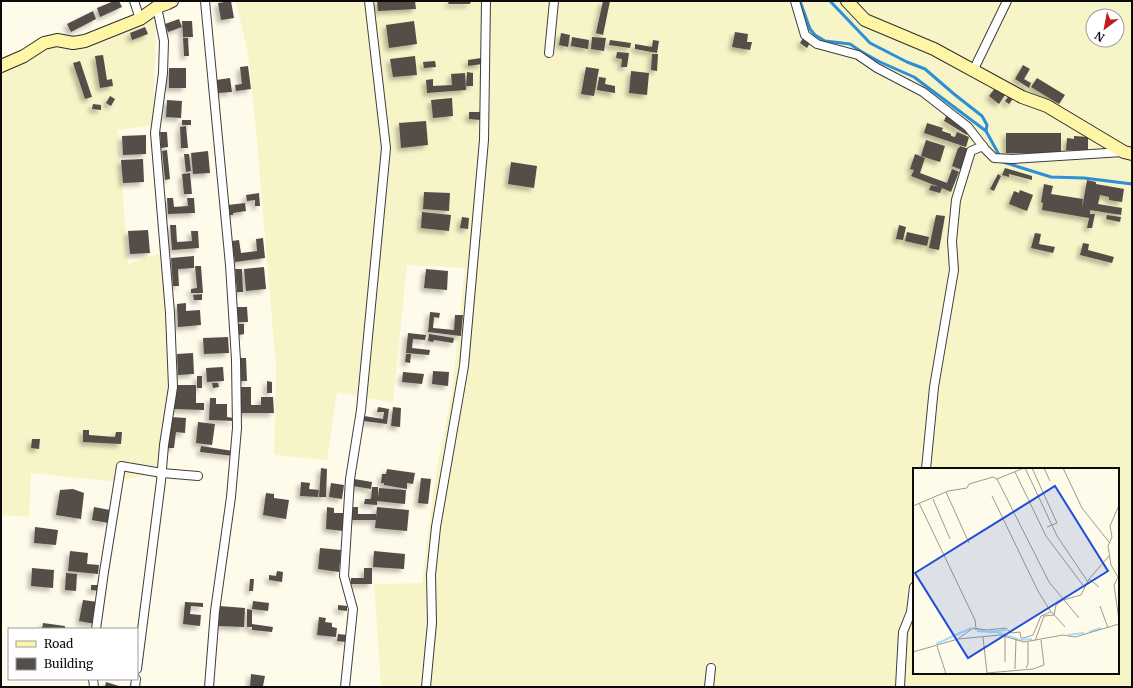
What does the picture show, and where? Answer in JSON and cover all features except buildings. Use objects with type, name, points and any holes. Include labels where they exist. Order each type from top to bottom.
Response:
[{"type":"street","points":[[134,1],[140,19]]},
{"type":"street","points":[[1,66],[24,56],[44,43],[57,40],[73,44],[84,41],[140,19],[157,7],[168,4],[172,1]]},
{"type":"street","points":[[205,1],[230,265],[236,360],[237,420],[231,497],[215,611],[209,687]]},
{"type":"street","points":[[345,687],[353,609],[344,576],[350,479],[361,410],[386,148],[369,1]]},
{"type":"street","points":[[426,687],[432,623],[431,575],[436,527],[465,358],[484,140],[486,1]]},
{"type":"street","points":[[549,53],[554,1]]},
{"type":"street","points":[[795,1],[805,35],[817,44],[858,55],[877,68],[923,92],[968,127],[994,158],[1012,159],[1128,153]]},
{"type":"street","points":[[847,1],[865,20],[934,49],[1022,97],[1047,106],[1128,153]]},
{"type":"street","points":[[973,71],[1007,1]]},
{"type":"street","points":[[138,661],[172,387],[170,313],[155,133],[163,73],[164,41],[157,7]]},
{"type":"street","points":[[926,468],[934,387],[954,270],[952,241],[956,200],[971,151],[983,146]]},
{"type":"street","points":[[96,628],[121,466],[162,473],[198,476]]},
{"type":"street","points":[[900,687],[903,632],[912,612],[913,599]]},
{"type":"street","points":[[709,687],[711,668]]},
{"type":"shaded area","points":[[236,1],[1132,1],[1132,687],[381,687],[374,584],[422,583],[436,472],[452,392],[465,268],[407,265],[393,403],[337,392],[327,460],[274,455],[276,368],[256,130],[248,54]]},
{"type":"shaded area","points":[[157,7],[153,125],[118,130],[128,264],[164,252],[170,379],[164,469],[117,482],[31,473],[29,517],[1,515],[1,66],[44,43],[73,43]]},
{"type":"waterway","points":[[800,1],[810,29],[815,35],[825,41],[850,44],[880,62],[914,77],[986,131],[1003,162],[1051,177],[1084,178],[1132,184]]},
{"type":"waterway","points":[[830,1],[870,43],[907,62],[925,69],[982,116],[987,125],[986,131]]}]
